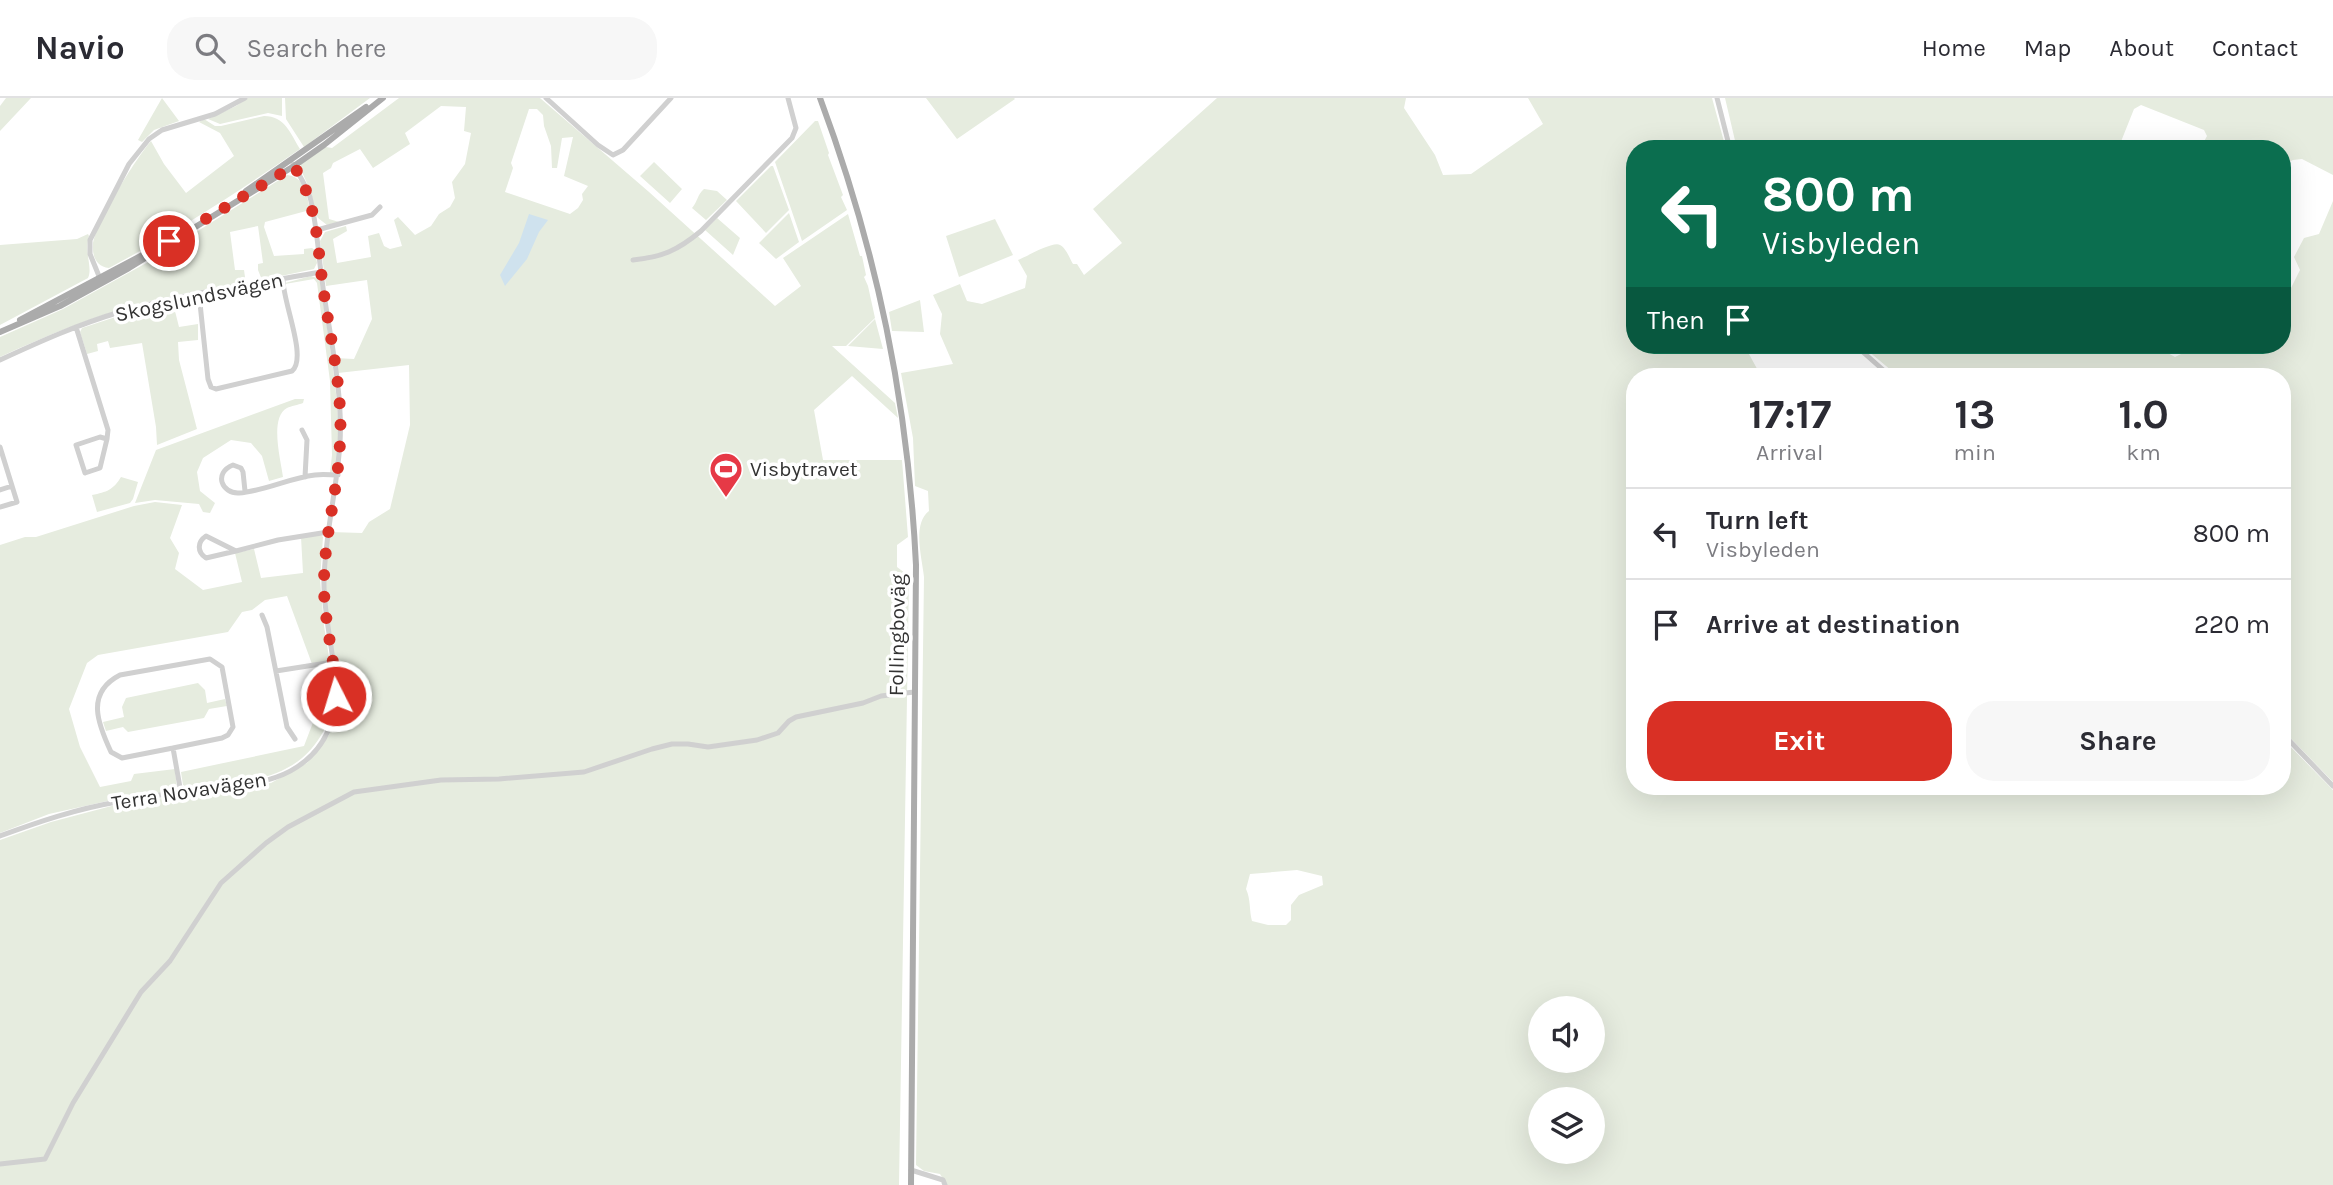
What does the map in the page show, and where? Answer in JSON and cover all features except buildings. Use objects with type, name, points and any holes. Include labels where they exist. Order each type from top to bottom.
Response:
[{"type":"main road","points":[[0,331],[60,306],[182,234],[294,162],[381,98]]},
{"type":"main road","name":"Follingboväg","points":[[820,98],[840,151],[872,257],[884,312],[903,416],[916,565],[911,1185]]},
{"type":"street","points":[[101,280],[90,254],[90,240],[129,164],[142,145],[162,130],[215,114],[245,98]]},
{"type":"street","points":[[546,98],[598,145],[613,155],[623,150],[671,98]]},
{"type":"street","points":[[634,260],[660,257],[688,242],[792,138],[796,128],[788,98]]},
{"type":"street","points":[[1717,98],[1728,140]]},
{"type":"street","name":"Terra Novavägen","points":[[0,836],[77,810],[119,801],[271,779],[287,773],[307,759],[322,741],[332,722],[336,696],[324,605],[324,578],[328,532],[338,475],[338,392],[317,230],[309,195],[294,162]]},
{"type":"street","points":[[317,230],[372,215],[380,207]]},
{"type":"street","name":"Skogslundsvägen","points":[[0,360],[76,327],[139,307],[321,272]]},
{"type":"street","points":[[199,294],[208,379],[211,387],[216,389],[296,367],[298,362],[295,335],[286,306],[283,279]]},
{"type":"street","points":[[76,327],[108,430],[107,439],[100,468],[85,473],[76,445],[100,438],[107,439]]},
{"type":"street","points":[[1865,354],[1882,368]]},
{"type":"street","points":[[302,430],[307,440],[305,477]]},
{"type":"street","points":[[0,447],[17,502],[0,507]]},
{"type":"street","points":[[245,491],[241,468],[233,466],[224,470],[221,480],[225,487],[236,493],[256,491],[305,477],[338,475]]},
{"type":"street","points":[[0,490],[12,486]]},
{"type":"street","points":[[236,551],[231,546],[206,536],[199,547],[206,558],[236,551],[278,540],[328,532]]},
{"type":"street","points":[[262,615],[267,627],[287,727],[295,739]]},
{"type":"street","points":[[210,659],[222,667],[233,727],[228,735],[222,738],[173,748],[122,758],[114,755],[109,749],[96,712],[103,688],[120,675],[210,659]]},
{"type":"street","points":[[276,671],[333,662]]},
{"type":"street","points":[[0,1164],[45,1159],[73,1103],[141,992],[170,961],[221,883],[276,834],[334,802],[354,792],[441,780],[499,779],[584,772],[673,744],[708,747],[757,740],[778,733],[796,717],[863,703],[881,696],[914,692]]},
{"type":"street","points":[[2291,742],[2333,786]]},
{"type":"street","points":[[173,748],[181,793]]},
{"type":"street","points":[[911,1170],[943,1180],[945,1185]]},
{"type":"shaded area","points":[[6,98],[31,98],[0,131],[0,106]]},
{"type":"shaded area","points":[[162,98],[179,121],[154,130],[142,142],[138,140]]},
{"type":"shaded area","points":[[248,98],[282,98],[282,116],[268,113],[220,124],[208,119],[236,106]]},
{"type":"shaded area","points":[[285,98],[370,98],[304,147],[286,119]]},
{"type":"shaded area","points":[[399,98],[540,98],[775,306],[801,286],[783,258],[848,214],[862,256],[866,275],[864,277],[875,318],[846,346],[832,346],[895,403],[898,418],[852,376],[814,410],[823,460],[902,460],[908,537],[897,545],[897,567],[909,576],[899,1185],[0,1185],[0,840],[51,822],[119,804],[271,783],[307,763],[329,735],[339,703],[327,616],[325,579],[330,532],[362,533],[369,522],[390,509],[410,425],[409,365],[338,373],[335,358],[354,359],[372,319],[367,280],[326,286],[320,241],[325,232],[346,226],[347,231],[333,239],[337,263],[371,257],[368,236],[379,233],[384,246],[390,249],[402,246],[394,220],[398,217],[415,235],[431,226],[455,198],[452,182],[465,164],[471,133],[464,131],[466,107],[441,106],[405,133],[410,144],[373,168],[360,149],[333,163],[331,168],[323,173],[329,219],[339,222],[327,225],[316,214],[301,164],[326,147],[332,148]],"holes":[[[529,109],[537,109],[543,115],[551,146],[552,168],[557,168],[562,138],[573,137],[564,176],[588,186],[582,194],[583,200],[578,208],[570,214],[505,192],[513,168],[511,163]]]},
{"type":"shaded area","points":[[926,98],[1014,98],[1015,99],[957,139]]},
{"type":"shaded area","points":[[1217,98],[1406,98],[1404,108],[1435,155],[1443,175],[1471,174],[1543,124],[1528,98],[1712,98],[1724,140],[1626,140],[1626,354],[1749,354],[1757,368],[1626,368],[1626,795],[2291,795],[2291,747],[2333,790],[2333,1185],[947,1185],[940,1174],[924,1171],[916,1165],[924,577],[919,533],[929,511],[928,491],[915,486],[913,438],[901,373],[953,364],[940,334],[942,314],[933,295],[960,284],[967,301],[982,304],[1025,288],[1027,276],[1018,260],[1057,244],[1066,251],[1073,264],[1077,264],[1084,275],[1122,243],[1093,209]],"holes":[[[1297,870],[1322,876],[1323,885],[1299,895],[1291,905],[1291,920],[1286,925],[1268,925],[1252,921],[1246,889],[1250,874]]]},
{"type":"shaded area","points":[[1725,98],[2333,98],[2333,175],[2302,159],[2291,161],[2291,140],[2205,140],[2207,136],[2204,130],[2141,105],[2134,109],[2122,140],[1735,140]]},
{"type":"shaded area","points":[[264,116],[282,122],[300,149],[134,255],[109,268],[98,263],[93,254],[95,235],[127,176],[151,141],[186,193],[234,156],[220,133],[199,122],[204,119],[215,126],[221,126]]},
{"type":"shaded area","points":[[818,121],[847,210],[802,241],[775,162]]},
{"type":"shaded area","points":[[654,162],[682,189],[670,203],[640,176]]},
{"type":"shaded area","points":[[771,166],[789,210],[766,233],[736,201]]},
{"type":"shaded area","points":[[287,175],[293,176],[301,183],[310,210],[265,222],[264,227],[274,256],[304,254],[304,249],[312,248],[315,250],[317,263],[314,269],[262,280],[258,270],[258,264],[263,263],[258,226],[230,232],[235,270],[244,270],[242,283],[128,307],[72,326],[0,357],[0,337],[63,309],[150,261]]},
{"type":"shaded area","points":[[704,189],[717,191],[727,200],[706,220],[692,208]]},
{"type":"shaded area","points":[[2333,201],[2333,782],[2291,738],[2291,368],[1888,368],[1872,354],[2170,354],[2175,357],[2181,354],[2291,354],[2291,288],[2300,270],[2294,257],[2304,238],[2319,234]]},
{"type":"shaded area","points":[[789,213],[799,242],[776,259],[759,243]]},
{"type":"shaded area","points":[[717,218],[740,238],[733,255],[705,230]]},
{"type":"shaded area","points":[[995,219],[1013,255],[959,277],[946,236]]},
{"type":"shaded area","points":[[88,234],[88,278],[0,325],[0,245],[77,239]]},
{"type":"shaded area","points":[[311,276],[320,282],[337,407],[338,454],[334,472],[330,473],[330,381],[317,283],[314,279],[285,284]]},
{"type":"shaded area","points":[[197,299],[174,307],[179,327],[198,324],[198,340],[178,342],[179,360],[197,429],[157,445],[142,343],[110,348],[108,341],[97,344],[98,351],[87,354],[80,332],[82,328],[149,306]]},
{"type":"shaded area","points":[[920,300],[924,332],[892,331],[889,312]]},
{"type":"shaded area","points":[[875,319],[883,349],[848,346]]},
{"type":"shaded area","points":[[295,399],[304,399],[303,403],[287,408],[278,421],[283,477],[269,481],[262,456],[251,443],[231,440],[203,458],[197,472],[200,491],[215,503],[210,513],[203,512],[199,504],[155,500],[135,503],[156,450]]},
{"type":"shaded area","points":[[121,477],[138,482],[133,499],[130,503],[97,512],[92,495],[109,490]]},
{"type":"shaded area","points":[[155,502],[182,505],[170,538],[179,553],[175,569],[203,590],[242,582],[235,553],[254,549],[261,578],[303,573],[301,537],[321,535],[320,579],[329,657],[327,661],[312,664],[287,596],[265,600],[252,610],[242,612],[228,632],[98,655],[87,663],[69,709],[80,747],[100,787],[131,781],[134,774],[175,769],[177,789],[173,792],[112,800],[49,814],[0,833],[0,545]]},
{"type":"shaded area","points":[[330,666],[333,669],[334,687],[328,721],[320,737],[294,764],[262,778],[244,782],[188,788],[183,785],[181,772],[304,746],[317,712],[314,669]]},
{"type":"shaded area","points":[[198,683],[205,690],[207,703],[225,699],[227,706],[209,709],[204,718],[128,732],[123,727],[106,731],[103,722],[124,717],[122,707],[126,698]]},
{"type":"water","points":[[529,214],[548,220],[539,232],[527,259],[505,286],[500,275],[519,243]]},
{"type":"place","name":"Visbytravet","points":[[726,499]]},
{"type":"route","points":[[169,241],[294,166],[304,181],[317,230],[340,414],[338,475],[328,532],[324,578],[324,605],[335,671],[336,696]]}]
